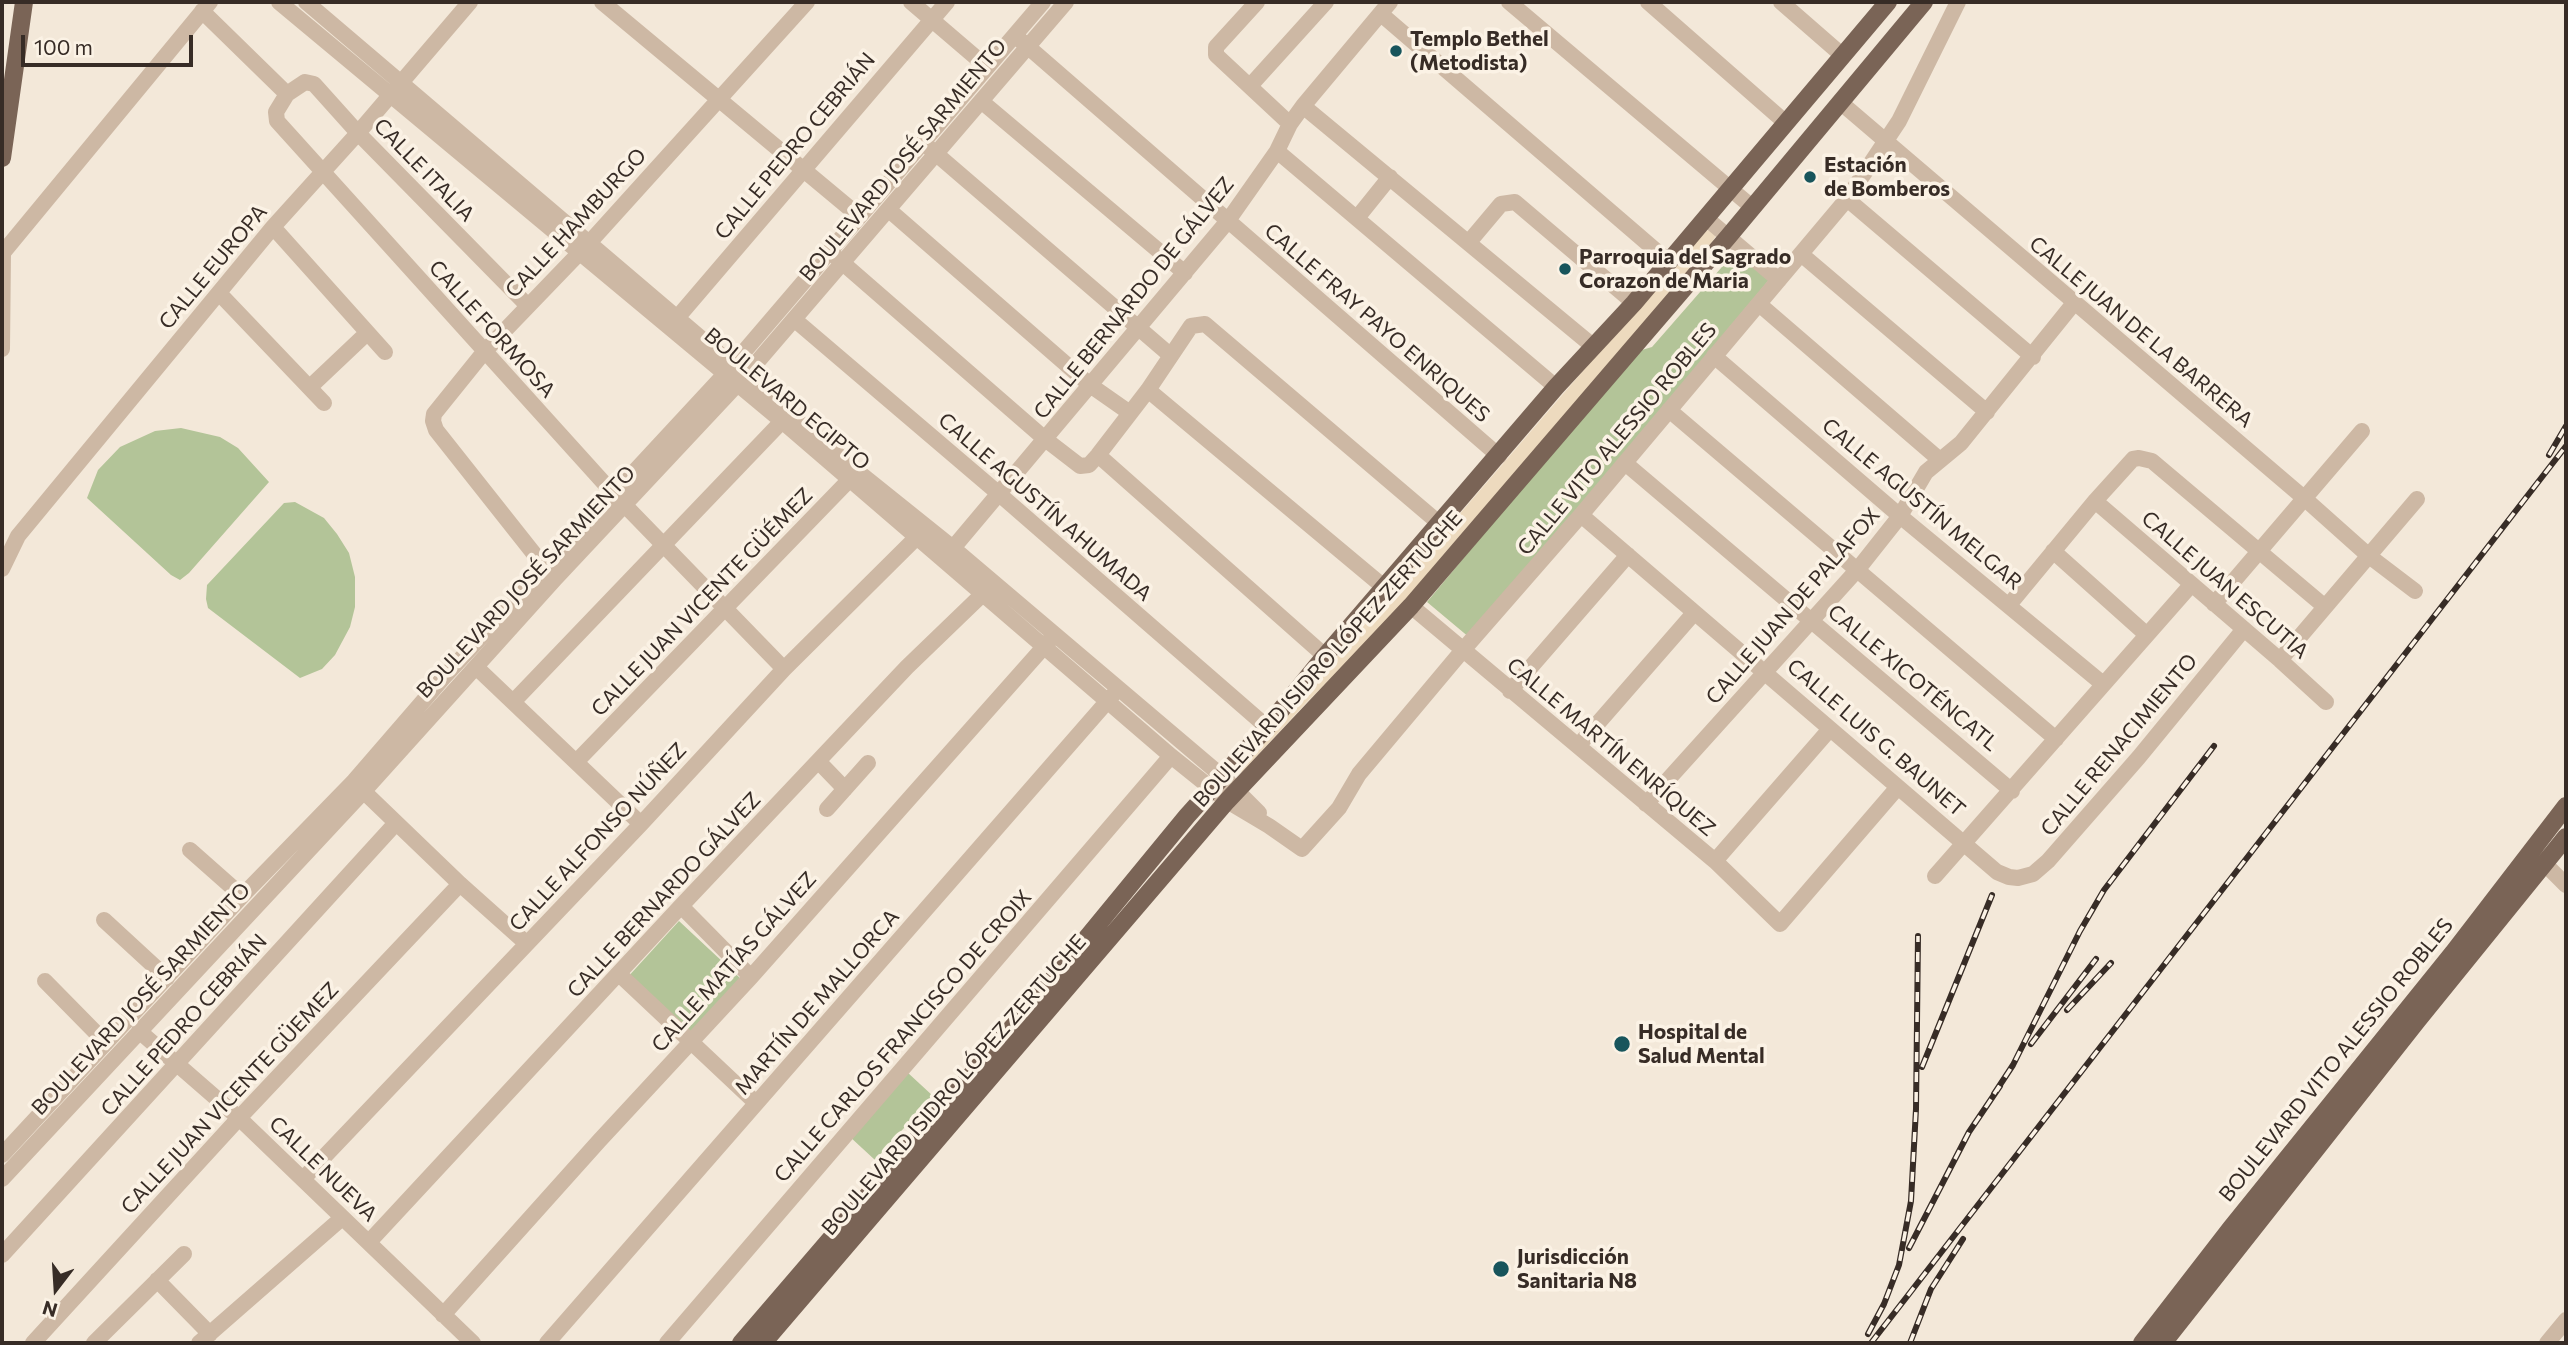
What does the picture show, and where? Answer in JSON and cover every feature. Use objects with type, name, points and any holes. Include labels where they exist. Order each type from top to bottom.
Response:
[{"type":"main road","points":[[2,89],[16,2]]},
{"type":"main road","points":[[2,158],[24,2]]},
{"type":"main road","name":"BOULEVARD ISIDRO LÓPEZ ZERTUCHE","points":[[745,1342],[1034,1002],[1187,816],[1267,727],[1556,387],[1634,303],[1888,2]]},
{"type":"main road","name":"BOULEVARD ISIDRO LÓPEZ ZERTUCHE","points":[[763,1343],[1233,796],[1411,606],[1728,237],[1924,2]]},
{"type":"main road","name":"BOULEVARD VITO ALESSIO ROBLES","points":[[2164,1343],[2566,806]]},
{"type":"main road","name":"BOULEVARD VITO ALESSIO ROBLES","points":[[2142,1343],[2231,1228],[2546,864],[2566,837]]},
{"type":"street","name":"BOULEVARD EGIPTO","points":[[279,2],[390,96],[583,248],[677,318],[735,375]]},
{"type":"street","name":"BOULEVARD EGIPTO","points":[[306,2],[401,82],[641,303],[735,375],[988,588],[1049,641],[1107,702],[1171,756],[1217,783]]},
{"type":"street","name":"CALLE EUROPA","points":[[2,569],[18,536],[273,227],[470,2]]},
{"type":"street","points":[[602,2],[859,216]]},
{"type":"street","name":"CALLE HAMBURGO","points":[[550,574],[436,429],[433,421],[438,406],[484,352],[720,100],[807,2]]},
{"type":"street","points":[[911,2],[987,67]]},
{"type":"street","name":"CALLE PEDRO CEBRIÁN","points":[[677,318],[947,2]]},
{"type":"street","name":"BOULEVARD JOSÉ SARMIENTO","points":[[2,1179],[75,1102],[359,786],[444,677],[550,574],[735,375],[795,320],[981,101],[1043,2]]},
{"type":"street","name":"BOULEVARD JOSÉ SARMIENTO","points":[[735,375],[830,251],[987,67],[1066,2]]},
{"type":"street","points":[[1257,2],[1216,47],[1217,58],[1290,124]]},
{"type":"street","points":[[1250,86],[1326,2]]},
{"type":"street","points":[[1509,2],[1752,207]]},
{"type":"street","points":[[1648,2],[1786,123]]},
{"type":"street","points":[[1782,2],[1843,56]]},
{"type":"street","name":"CALLE VITO ALESSIO ROBLES","points":[[1302,849],[1339,808],[1359,774],[1847,199],[1886,144],[1958,2]]},
{"type":"street","points":[[2,349],[2,253],[206,6],[287,94]]},
{"type":"street","points":[[1385,8],[1668,261]]},
{"type":"street","name":"CALLE BERNARDO DE GÁLVEZ","points":[[953,548],[1227,222],[1277,151],[1290,124],[1303,106],[1385,8]]},
{"type":"street","name":"CALLE FRAY PAYO ENRIQUES","points":[[1021,40],[1499,456]]},
{"type":"street","name":"CALLE ITALIA","points":[[287,94],[305,82],[314,84],[358,133],[527,305]]},
{"type":"street","name":"CALLE FORMOSA","points":[[287,94],[276,112],[277,121],[619,499],[784,669]]},
{"type":"street","points":[[981,101],[1185,273]]},
{"type":"street","name":"CALLE JUAN DE LA BARRERA","points":[[1840,102],[2369,556],[2415,591]]},
{"type":"street","points":[[1303,106],[1594,347]]},
{"type":"street","points":[[923,142],[1170,355]]},
{"type":"street","points":[[1277,151],[1556,387]]},
{"type":"street","points":[[1357,218],[1390,177]]},
{"type":"street","points":[[1847,199],[2033,357]]},
{"type":"street","points":[[1469,242],[1501,204],[1514,202],[1634,303]]},
{"type":"street","points":[[889,211],[1090,385],[1130,413]]},
{"type":"street","points":[[1706,218],[1779,279]]},
{"type":"street","points":[[273,227],[366,334],[385,352]]},
{"type":"street","points":[[830,251],[1045,439],[1080,466],[1093,460],[1148,390],[1191,326],[1205,324],[1440,524]]},
{"type":"street","points":[[1801,254],[1987,412]]},
{"type":"street","points":[[219,293],[324,403]]},
{"type":"street","name":"CALLE JUAN DE PALAFOX","points":[[1646,804],[1858,569],[1900,516],[1926,472],[1961,443],[2074,303]]},
{"type":"street","points":[[1759,304],[1940,460]]},
{"type":"street","name":"CALLE AGUSTÍN AHUMADA","points":[[795,320],[999,493],[1267,727]]},
{"type":"street","points":[[310,387],[366,334]]},
{"type":"street","name":"CALLE AGUSTÍN MELGAR","points":[[1714,356],[1900,516],[2103,684]]},
{"type":"street","points":[[1148,390],[1385,588]]},
{"type":"street","points":[[1669,410],[2056,738]]},
{"type":"street","points":[[514,701],[786,417]]},
{"type":"street","points":[[2214,604],[2362,431]]},
{"type":"street","points":[[2009,605],[2133,459],[2152,461],[2324,606]]},
{"type":"street","points":[[1093,460],[1325,656]]},
{"type":"street","name":"CALLE XICOTÉNCATL","points":[[1625,463],[2012,790]]},
{"type":"street","name":"CALLE JUAN VICENTE GÜÉMEZ","points":[[577,761],[854,475]]},
{"type":"street","points":[[2280,660],[2417,499]]},
{"type":"street","name":"CALLE JUAN ESCUTIA","points":[[2095,501],[2326,702]]},
{"type":"street","name":"CALLE LUIS G. BAUNET","points":[[1581,514],[1997,872],[2018,878]]},
{"type":"street","name":"BOULEVARD EGIPTO","points":[[922,532],[953,548],[988,588]]},
{"type":"street","name":"CALLE ALFONSO NÚÑEZ","points":[[303,1179],[641,824],[784,669],[922,532]]},
{"type":"street","points":[[2053,551],[2147,635]]},
{"type":"street","points":[[1510,691],[1628,555]]},
{"type":"street","name":"BOULEVARD JOSÉ SARMIENTO","points":[[2,1155],[242,896],[359,786],[476,667],[550,574]]},
{"type":"street","points":[[1934,876],[2191,585]]},
{"type":"street","name":"CALLE BERNARDO GÁLVEZ","points":[[369,1242],[818,761],[907,667],[988,588]]},
{"type":"street","name":"CALLE MARTÍN ENRÍQUEZ","points":[[1411,606],[1715,861],[1780,925],[1898,787]]},
{"type":"street","points":[[1577,746],[1694,613]]},
{"type":"street","name":"CALLE RENACIMIENTO","points":[[2018,878],[2033,874],[2062,845],[2139,757],[2244,629]]},
{"type":"street","name":"BOULEVARD EGIPTO","points":[[1049,641],[1118,688],[1217,783],[1302,849]]},
{"type":"street","name":"CALLE MATÍAS GÁLVEZ","points":[[443,1315],[751,977],[1049,641]]},
{"type":"street","points":[[476,667],[641,824]]},
{"type":"street","name":"MARTÍN DE MALLORCA","points":[[547,1343],[1118,688]]},
{"type":"street","points":[[1715,861],[1830,729]]},
{"type":"street","name":"CALLE CARLOS FRANCISCO DE CROIX","points":[[667,1343],[1171,756]]},
{"type":"street","points":[[818,761],[845,789]]},
{"type":"street","points":[[827,809],[868,763]]},
{"type":"street","points":[[359,786],[460,884],[526,943]]},
{"type":"street","name":"CALLE PEDRO CEBRIÁN","points":[[2,1255],[396,823]]},
{"type":"street","points":[[190,850],[242,896]]},
{"type":"street","points":[[2532,850],[2566,885]]},
{"type":"street","name":"CALLE JUAN VICENTE GÜEMEZ","points":[[33,1343],[239,1118],[460,884]]},
{"type":"street","points":[[681,906],[751,977]]},
{"type":"street","points":[[104,920],[166,978]]},
{"type":"street","points":[[619,974],[757,1103]]},
{"type":"street","points":[[45,981],[106,1044]]},
{"type":"street","name":"CALLE NUEVA","points":[[139,1031],[239,1118],[473,1343]]},
{"type":"street","points":[[62,1091],[75,1102]]},
{"type":"street","points":[[157,1280],[204,1338],[342,1218]]},
{"type":"street","points":[[94,1343],[184,1254]]},
{"type":"street","points":[[2547,1343],[2566,1320]]},
{"type":"green space","points":[[1735,252],[1769,280],[1470,638],[1427,602],[1635,352],[1652,347]]},
{"type":"green space","points":[[181,428],[220,437],[238,448],[269,482],[180,580],[171,575],[87,498],[98,470],[120,447],[155,431]]},
{"type":"green space","points":[[295,502],[324,518],[337,534],[349,553],[355,577],[355,607],[350,627],[335,655],[322,669],[300,678],[208,608],[206,599],[207,585],[284,503]]},
{"type":"green space","points":[[679,921],[740,978],[687,1037],[626,979]]},
{"type":"green space","points":[[907,1072],[933,1096],[875,1160],[849,1136]]},
{"type":"shaded area","points":[[1708,230],[1715,232],[1711,244],[1402,609],[1308,701],[1242,772],[1239,770],[1701,234]]},
{"type":"railway","points":[[2549,455],[2566,426]]},
{"type":"railway","points":[[1871,1343],[2566,446]]},
{"type":"railway","points":[[1994,1094],[2013,1065],[2080,931],[2104,890],[2214,746]]},
{"type":"railway","points":[[1922,1067],[1992,895]]},
{"type":"railway","points":[[1868,1334],[1884,1304],[1899,1265],[1911,1201],[1916,1109],[1918,936]]},
{"type":"railway","points":[[2031,1044],[2096,959]]},
{"type":"railway","points":[[2067,1010],[2111,963]]},
{"type":"railway","points":[[1909,1248],[1969,1132],[2000,1086]]},
{"type":"railway","points":[[1910,1343],[1931,1289],[1963,1239]]},
{"type":"place","name":"Templo Bethel (Metodista)","points":[[1396,51]]},
{"type":"place","name":"Estación de Bomberos","points":[[1810,177]]},
{"type":"place","name":"Parroquia del Sagrado Corazon de Maria","points":[[1565,269]]},
{"type":"place","name":"Hospital de Salud Mental","points":[[1622,1044]]},
{"type":"place","name":"Jurisdicción Sanitaria N8","points":[[1501,1269]]}]
